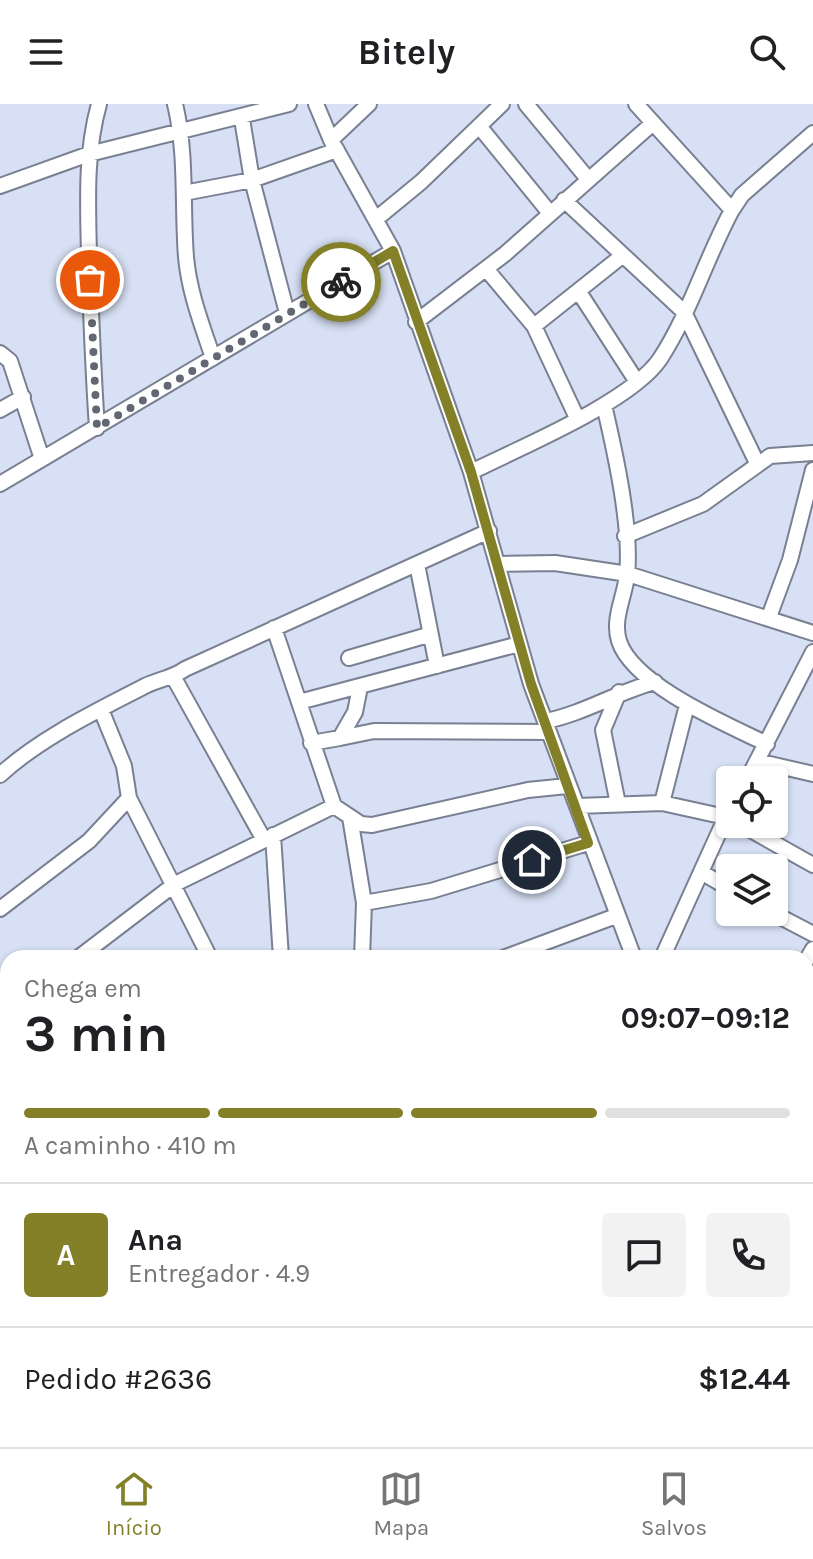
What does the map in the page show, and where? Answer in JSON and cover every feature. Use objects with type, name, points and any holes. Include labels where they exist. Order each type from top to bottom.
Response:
[{"type":"street","points":[[97,428],[91,345],[89,154],[93,121],[99,104]]},
{"type":"street","points":[[175,104],[180,133],[186,259],[194,303],[213,358]]},
{"type":"street","points":[[0,186],[89,154],[242,119],[289,104]]},
{"type":"street","points":[[316,104],[334,145],[393,251],[471,472],[519,644],[567,786],[631,950]]},
{"type":"street","points":[[184,193],[252,180],[334,145],[369,104]]},
{"type":"street","points":[[376,219],[421,182],[502,104]]},
{"type":"street","points":[[526,104],[588,179]]},
{"type":"street","points":[[636,104],[732,210]]},
{"type":"street","points":[[242,119],[252,180],[287,313]]},
{"type":"street","points":[[416,322],[487,270],[653,123]]},
{"type":"street","points":[[479,126],[549,212]]},
{"type":"street","points":[[471,472],[604,405],[637,382],[659,361],[742,195],[813,133]]},
{"type":"street","points":[[564,200],[684,312],[757,463]]},
{"type":"street","points":[[0,484],[393,251]]},
{"type":"street","points":[[534,326],[622,256]]},
{"type":"street","points":[[487,270],[534,326],[577,418]]},
{"type":"street","points":[[579,292],[637,382]]},
{"type":"street","points":[[0,353],[10,361],[42,459]]},
{"type":"street","points":[[0,410],[23,397]]},
{"type":"street","points":[[604,405],[614,450],[628,574],[618,620],[619,643],[655,682],[687,705],[767,744]]},
{"type":"street","points":[[625,536],[703,504],[770,456],[813,453]]},
{"type":"street","points":[[769,617],[790,560],[813,470]]},
{"type":"street","points":[[0,775],[73,723],[102,712],[153,682],[174,678],[274,628],[489,531]]},
{"type":"street","points":[[499,564],[555,563],[628,574],[813,633]]},
{"type":"street","points":[[417,564],[428,635],[437,666]]},
{"type":"street","points":[[274,628],[334,806],[361,824],[372,825],[528,790],[567,786]]},
{"type":"street","points":[[349,658],[428,635]]},
{"type":"street","points":[[299,702],[519,644]]},
{"type":"street","points":[[754,766],[813,652]]},
{"type":"street","points":[[174,678],[268,838],[280,950]]},
{"type":"street","points":[[311,743],[385,731],[547,726],[619,692],[655,682]]},
{"type":"street","points":[[340,738],[355,712],[360,687]]},
{"type":"street","points":[[618,804],[603,730],[619,692]]},
{"type":"street","points":[[662,803],[687,705]]},
{"type":"street","points":[[102,712],[124,766],[129,798],[206,950]]},
{"type":"street","points":[[757,761],[813,774]]},
{"type":"street","points":[[0,909],[89,841],[129,798]]},
{"type":"street","points":[[577,806],[662,803],[716,812]]},
{"type":"street","points":[[88,950],[175,884],[334,806]]},
{"type":"street","points":[[350,817],[364,903],[362,950]]},
{"type":"street","points":[[666,950],[717,838]]},
{"type":"street","points":[[765,838],[813,865]]},
{"type":"street","points":[[364,903],[431,891],[588,843]]},
{"type":"street","points":[[701,872],[716,881]]},
{"type":"street","points":[[524,950],[616,916]]},
{"type":"street","points":[[788,921],[813,934]]},
{"type":"way so far","points":[[90,280],[97,428],[341,282]]},
{"type":"route","points":[[341,282],[393,251],[471,472],[531,684],[588,843],[532,860]]}]
